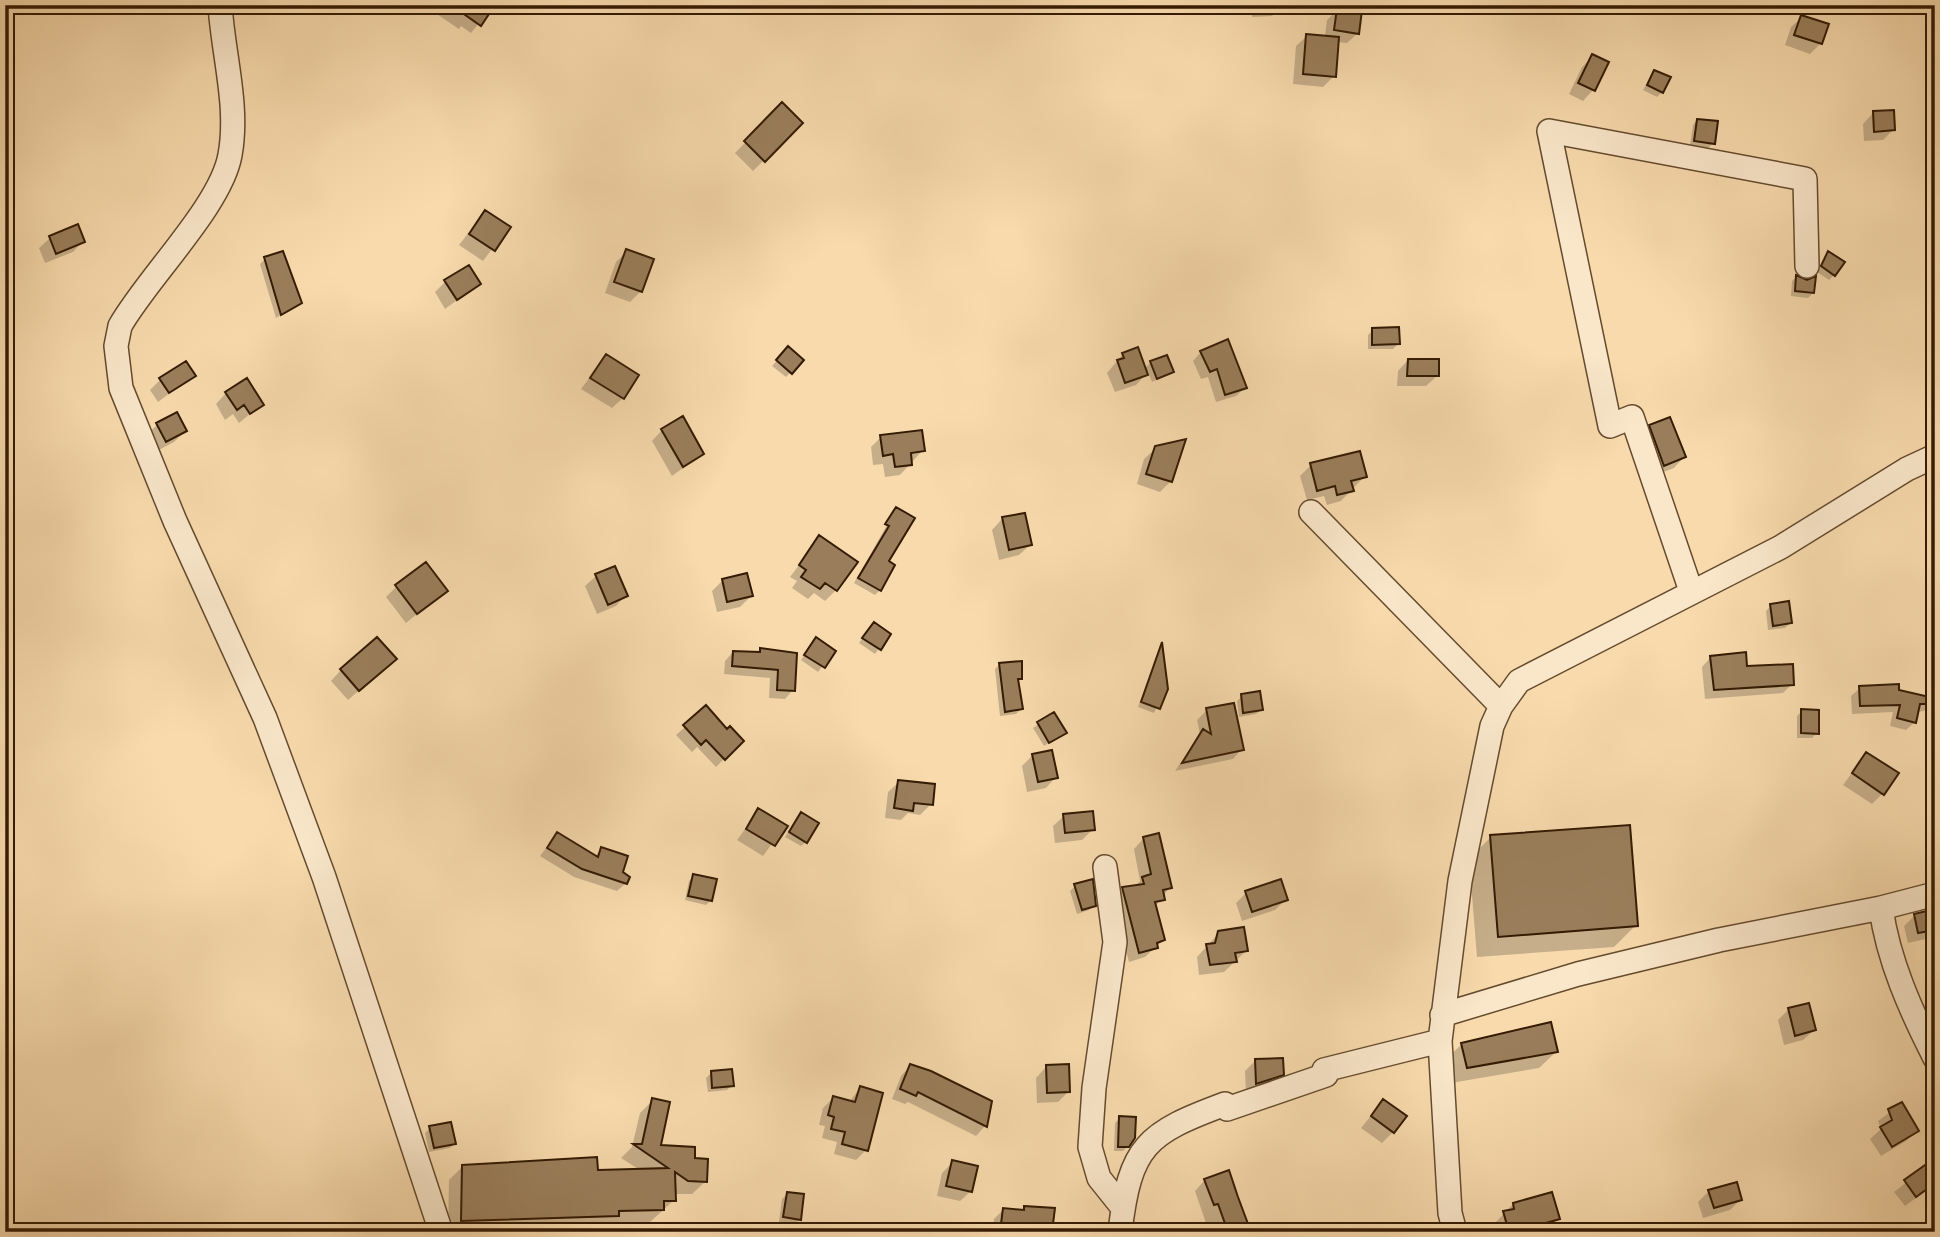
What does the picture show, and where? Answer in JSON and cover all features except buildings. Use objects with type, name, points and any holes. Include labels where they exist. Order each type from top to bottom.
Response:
[{"type":"street","points":[[219,5],[232,112],[230,156],[216,190],[120,326],[116,346],[121,388],[175,521],[265,718],[324,877],[441,1232]]},
{"type":"street","points":[[1691,591],[1632,417],[1610,426],[1549,131],[1805,179],[1807,266]]},
{"type":"street","points":[[1455,1232],[1450,1213],[1440,1041],[1441,1015],[1467,845],[1492,726],[1501,706],[1510,692],[1527,675],[1781,547],[1907,469],[1935,456]]},
{"type":"street","points":[[1311,512],[1501,706]]},
{"type":"street","points":[[1105,867],[1115,942],[1094,1088],[1090,1147],[1099,1178],[1123,1208]]},
{"type":"street","points":[[1441,1015],[1578,974],[1719,940],[1881,908],[1935,894]]},
{"type":"street","points":[[1881,908],[1884,932],[1909,1002],[1935,1058]]},
{"type":"street","points":[[1120,1232],[1123,1208],[1136,1164],[1163,1129],[1225,1104],[1227,1109],[1326,1075],[1324,1070],[1440,1041]]}]
